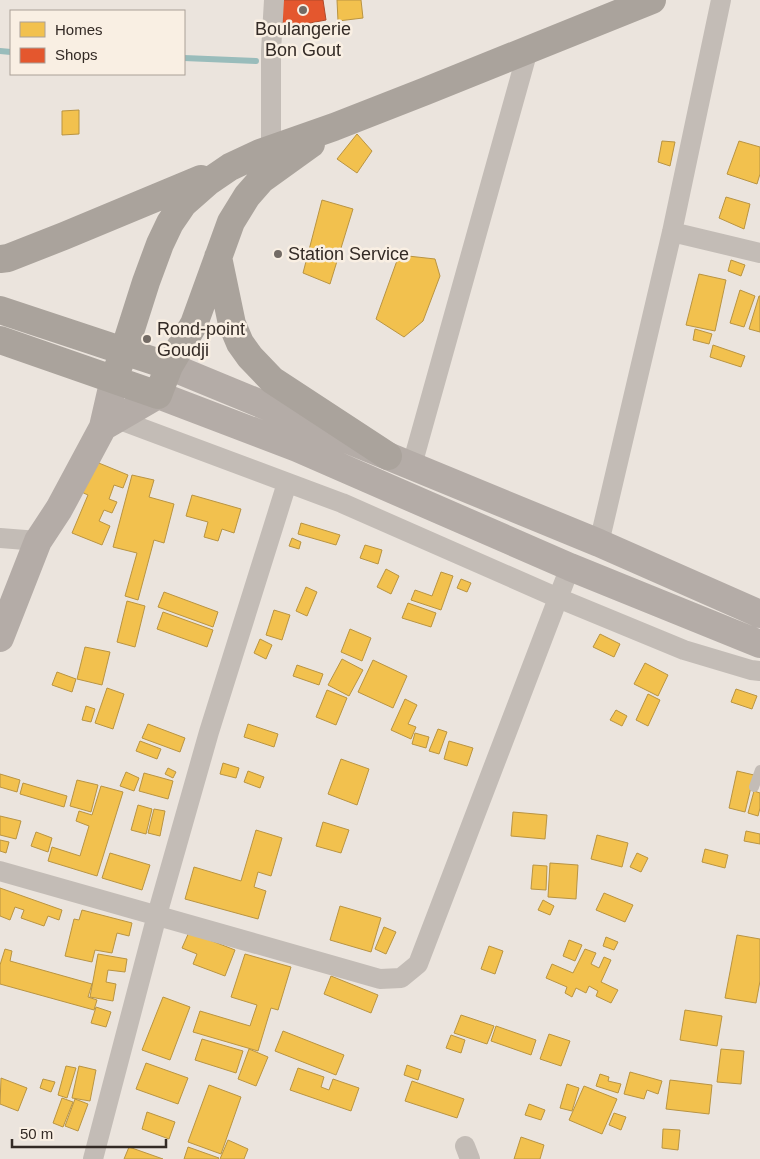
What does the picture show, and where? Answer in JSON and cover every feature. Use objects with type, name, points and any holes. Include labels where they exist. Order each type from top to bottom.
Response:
[{"type":"highway","points":[[0,259],[8,258],[64,236],[230,167],[252,156],[334,127],[652,0]]},
{"type":"highway","points":[[0,340],[158,395],[170,366],[194,324],[231,222],[247,196],[261,180],[334,127]]},
{"type":"highway","points":[[114,379],[146,282],[160,244],[170,224],[184,204],[208,182],[230,167]]},
{"type":"highway","points":[[218,256],[232,324],[240,343],[250,357],[272,380],[400,461]]},
{"type":"highway","points":[[0,310],[170,366]]},
{"type":"main road","points":[[170,366],[599,543],[760,614]]},
{"type":"main road","points":[[0,638],[38,541],[59,510],[110,423],[114,379]]},
{"type":"main road","points":[[110,423],[158,395],[297,448],[570,567],[760,644]]},
{"type":"street","points":[[271,149],[271,51],[274,0]]},
{"type":"street","points":[[599,543],[672,232],[721,0]]},
{"type":"street","points":[[400,461],[528,50]]},
{"type":"street","points":[[672,232],[760,253]]},
{"type":"street","points":[[110,423],[342,503],[558,598],[684,650],[750,670],[760,671]]},
{"type":"street","points":[[93,1159],[157,915],[209,732],[287,483]]},
{"type":"street","points":[[0,538],[38,541]]},
{"type":"street","points":[[0,871],[380,979],[401,978],[418,964],[570,567]]},
{"type":"lane","points":[[754,787],[760,770]]},
{"type":"building: Homes","points":[[337,0],[361,0],[363,18],[338,21]]},
{"type":"building: Homes","points":[[79,110],[79,134],[62,135],[62,111]]},
{"type":"building: Homes","points":[[357,134],[372,151],[357,173],[337,159]]},
{"type":"building: Homes","points":[[662,141],[675,142],[670,166],[658,162]]},
{"type":"building: Homes","points":[[739,141],[760,147],[760,174],[757,184],[727,174]]},
{"type":"building: Homes","points":[[726,197],[750,204],[744,229],[719,218]]},
{"type":"building: Homes","points":[[322,200],[353,209],[330,284],[303,273]]},
{"type":"building: Homes","points":[[399,255],[435,259],[440,276],[423,321],[404,337],[376,319]]},
{"type":"building: Homes","points":[[731,260],[745,265],[741,276],[728,271]]},
{"type":"building: Homes","points":[[699,274],[726,280],[715,331],[686,325]]},
{"type":"building: Homes","points":[[740,290],[755,296],[744,327],[730,323]]},
{"type":"building: Homes","points":[[760,296],[760,332],[749,329]]},
{"type":"building: Homes","points":[[695,329],[712,334],[709,344],[693,340]]},
{"type":"building: Homes","points":[[713,345],[745,356],[741,367],[710,357]]},
{"type":"building: Homes","points":[[89,459],[128,475],[123,488],[114,485],[109,499],[117,502],[112,513],[104,510],[99,521],[110,526],[102,545],[72,533],[88,495],[77,490]]},
{"type":"building: Homes","points":[[132,475],[154,480],[149,497],[174,504],[164,543],[154,540],[138,600],[125,596],[137,553],[113,547]]},
{"type":"building: Homes","points":[[192,495],[241,509],[234,533],[222,529],[218,541],[204,537],[208,522],[186,516]]},
{"type":"building: Homes","points":[[301,523],[340,535],[336,545],[298,534]]},
{"type":"building: Homes","points":[[292,538],[301,542],[299,549],[289,546]]},
{"type":"building: Homes","points":[[365,545],[382,550],[378,564],[360,558]]},
{"type":"building: Homes","points":[[386,569],[399,576],[391,594],[377,587]]},
{"type":"building: Homes","points":[[441,572],[453,576],[441,610],[411,600],[415,590],[432,596]]},
{"type":"building: Homes","points":[[461,579],[471,583],[467,592],[457,588]]},
{"type":"building: Homes","points":[[306,587],[317,592],[307,616],[296,611]]},
{"type":"building: Homes","points":[[164,592],[218,612],[213,627],[158,607]]},
{"type":"building: Homes","points":[[127,601],[145,606],[135,647],[117,642]]},
{"type":"building: Homes","points":[[408,603],[436,613],[431,627],[402,618]]},
{"type":"building: Homes","points":[[274,610],[290,615],[282,640],[266,635]]},
{"type":"building: Homes","points":[[163,612],[213,630],[207,647],[157,629]]},
{"type":"building: Homes","points":[[350,629],[371,638],[362,661],[341,652]]},
{"type":"building: Homes","points":[[600,634],[620,644],[614,657],[593,647]]},
{"type":"building: Homes","points":[[260,639],[272,645],[266,659],[254,653]]},
{"type":"building: Homes","points":[[85,647],[110,652],[102,685],[77,679]]},
{"type":"building: Homes","points":[[342,659],[363,670],[349,696],[328,685]]},
{"type":"building: Homes","points":[[373,660],[407,676],[393,708],[358,692]]},
{"type":"building: Homes","points":[[645,663],[668,675],[658,696],[634,684]]},
{"type":"building: Homes","points":[[297,665],[323,674],[319,685],[293,676]]},
{"type":"building: Homes","points":[[57,672],[76,679],[72,692],[52,685]]},
{"type":"building: Homes","points":[[107,688],[124,694],[113,729],[95,723]]},
{"type":"building: Homes","points":[[736,689],[757,696],[752,709],[731,702]]},
{"type":"building: Homes","points":[[327,690],[347,698],[336,725],[316,717]]},
{"type":"building: Homes","points":[[648,694],[660,700],[648,726],[636,720]]},
{"type":"building: Homes","points":[[405,699],[417,705],[408,724],[416,727],[411,739],[391,730]]},
{"type":"building: Homes","points":[[86,706],[95,709],[91,722],[82,720]]},
{"type":"building: Homes","points":[[616,710],[627,716],[622,726],[610,720]]},
{"type":"building: Homes","points":[[148,724],[185,738],[180,752],[142,738]]},
{"type":"building: Homes","points":[[248,724],[278,734],[274,747],[244,737]]},
{"type":"building: Homes","points":[[438,729],[447,732],[439,754],[429,751]]},
{"type":"building: Homes","points":[[415,733],[429,737],[426,748],[412,744]]},
{"type":"building: Homes","points":[[140,741],[161,749],[157,759],[136,751]]},
{"type":"building: Homes","points":[[449,741],[473,748],[467,766],[444,759]]},
{"type":"building: Homes","points":[[341,759],[369,769],[357,805],[328,794]]},
{"type":"building: Homes","points":[[223,763],[239,768],[236,778],[220,774]]},
{"type":"building: Homes","points":[[168,768],[176,772],[173,778],[165,774]]},
{"type":"building: Homes","points":[[248,771],[264,777],[260,788],[244,782]]},
{"type":"building: Homes","points":[[737,771],[754,775],[745,812],[729,808]]},
{"type":"building: Homes","points":[[126,772],[139,778],[134,791],[120,786]]},
{"type":"building: Homes","points":[[144,773],[173,781],[168,799],[139,791]]},
{"type":"building: Homes","points":[[0,774],[20,780],[17,792],[0,787]]},
{"type":"building: Homes","points":[[77,780],[98,785],[91,812],[70,806]]},
{"type":"building: Homes","points":[[23,783],[67,796],[64,807],[20,794]]},
{"type":"building: Homes","points":[[101,786],[123,792],[97,876],[48,861],[52,847],[80,856],[89,826],[76,821],[79,811],[92,815]]},
{"type":"building: Homes","points":[[754,791],[760,793],[758,816],[748,813]]},
{"type":"building: Homes","points":[[138,805],[152,809],[146,834],[131,830]]},
{"type":"building: Homes","points":[[154,809],[165,811],[160,836],[148,833]]},
{"type":"building: Homes","points":[[513,812],[547,815],[545,839],[511,836]]},
{"type":"building: Homes","points":[[0,816],[21,821],[16,839],[0,835]]},
{"type":"building: Homes","points":[[323,822],[349,830],[341,853],[316,846]]},
{"type":"building: Homes","points":[[256,830],[282,838],[271,876],[258,872],[254,887],[266,891],[258,919],[185,899],[194,867],[241,881]]},
{"type":"building: Homes","points":[[746,831],[760,834],[760,844],[744,841]]},
{"type":"building: Homes","points":[[36,832],[52,838],[48,852],[31,846]]},
{"type":"building: Homes","points":[[597,835],[628,843],[622,867],[591,859]]},
{"type":"building: Homes","points":[[0,840],[9,842],[6,853],[0,851]]},
{"type":"building: Homes","points":[[705,849],[728,855],[725,868],[702,862]]},
{"type":"building: Homes","points":[[110,853],[150,865],[142,890],[102,878]]},
{"type":"building: Homes","points":[[637,853],[648,858],[641,872],[630,867]]},
{"type":"building: Homes","points":[[550,863],[578,865],[576,899],[548,897]]},
{"type":"building: Homes","points":[[533,865],[547,866],[546,890],[531,889]]},
{"type":"building: Homes","points":[[0,888],[62,910],[59,920],[48,916],[44,926],[21,918],[24,910],[15,907],[10,920],[0,916]]},
{"type":"building: Homes","points":[[604,893],[633,905],[625,922],[596,910]]},
{"type":"building: Homes","points":[[543,900],[554,906],[550,915],[538,910]]},
{"type":"building: Homes","points":[[340,906],[381,918],[371,952],[330,940]]},
{"type":"building: Homes","points":[[82,910],[132,923],[129,936],[117,933],[112,953],[95,950],[92,962],[65,956],[74,919],[79,920]]},
{"type":"building: Homes","points":[[384,927],[396,932],[386,954],[375,949]]},
{"type":"building: Homes","points":[[189,932],[235,950],[225,976],[193,964],[197,954],[182,948]]},
{"type":"building: Homes","points":[[737,935],[760,939],[760,981],[756,1003],[725,998]]},
{"type":"building: Homes","points":[[606,937],[618,942],[614,950],[603,946]]},
{"type":"building: Homes","points":[[569,940],[582,945],[575,961],[563,956]]},
{"type":"building: Homes","points":[[489,946],[503,951],[495,974],[481,969]]},
{"type":"building: Homes","points":[[5,949],[12,951],[10,961],[92,984],[88,997],[97,1000],[94,1010],[0,984],[0,965]]},
{"type":"building: Homes","points":[[585,949],[596,953],[591,964],[599,968],[604,957],[611,960],[601,982],[618,990],[611,1003],[596,996],[598,991],[589,986],[586,993],[576,988],[572,997],[565,993],[567,987],[546,978],[552,964],[573,973]]},
{"type":"building: Homes","points":[[98,954],[127,959],[125,972],[108,970],[106,982],[116,984],[113,1001],[90,997]]},
{"type":"building: Homes","points":[[245,954],[291,967],[278,1010],[271,1008],[258,1051],[193,1032],[200,1011],[250,1026],[257,1005],[231,997]]},
{"type":"building: Homes","points":[[331,976],[378,995],[371,1013],[324,994]]},
{"type":"building: Homes","points":[[163,997],[190,1007],[170,1060],[142,1050]]},
{"type":"building: Homes","points":[[96,1007],[111,1012],[106,1027],[91,1023]]},
{"type":"building: Homes","points":[[685,1010],[722,1016],[717,1046],[680,1040]]},
{"type":"building: Homes","points":[[461,1015],[494,1026],[487,1044],[454,1033]]},
{"type":"building: Homes","points":[[496,1026],[536,1040],[531,1055],[491,1041]]},
{"type":"building: Homes","points":[[283,1031],[344,1055],[336,1075],[275,1051]]},
{"type":"building: Homes","points":[[549,1034],[570,1041],[561,1066],[540,1059]]},
{"type":"building: Homes","points":[[451,1035],[465,1040],[461,1053],[446,1048]]},
{"type":"building: Homes","points":[[202,1039],[243,1051],[236,1073],[195,1060]]},
{"type":"building: Homes","points":[[249,1049],[268,1057],[256,1086],[238,1079]]},
{"type":"building: Homes","points":[[721,1049],[744,1051],[741,1084],[717,1082]]},
{"type":"building: Homes","points":[[146,1063],[188,1078],[178,1104],[136,1089]]},
{"type":"building: Homes","points":[[407,1065],[421,1070],[418,1080],[404,1075]]},
{"type":"building: Homes","points":[[66,1066],[76,1068],[67,1098],[58,1095]]},
{"type":"building: Homes","points":[[79,1066],[96,1070],[90,1101],[72,1098]]},
{"type":"building: Homes","points":[[298,1068],[324,1077],[321,1087],[329,1090],[333,1079],[359,1088],[351,1111],[290,1090]]},
{"type":"building: Homes","points":[[630,1072],[662,1081],[658,1094],[647,1090],[644,1099],[624,1094]]},
{"type":"building: Homes","points":[[600,1074],[609,1077],[608,1081],[621,1084],[618,1093],[596,1086]]},
{"type":"building: Homes","points":[[1,1078],[27,1088],[18,1111],[0,1104]]},
{"type":"building: Homes","points":[[43,1079],[55,1082],[51,1092],[40,1088]]},
{"type":"building: Homes","points":[[670,1080],[712,1085],[709,1114],[666,1109]]},
{"type":"building: Homes","points":[[412,1081],[464,1099],[457,1118],[405,1101]]},
{"type":"building: Homes","points":[[567,1084],[579,1088],[572,1111],[560,1108]]},
{"type":"building: Homes","points":[[209,1085],[241,1097],[221,1154],[188,1142]]},
{"type":"building: Homes","points":[[584,1086],[617,1099],[602,1134],[569,1120]]},
{"type":"building: Homes","points":[[62,1098],[73,1102],[63,1127],[53,1123]]},
{"type":"building: Homes","points":[[75,1099],[88,1104],[78,1131],[65,1126]]},
{"type":"building: Homes","points":[[529,1104],[545,1110],[541,1120],[525,1115]]},
{"type":"building: Homes","points":[[147,1112],[175,1122],[169,1139],[142,1129]]},
{"type":"building: Homes","points":[[614,1113],[626,1117],[621,1130],[609,1125]]},
{"type":"building: Homes","points":[[663,1129],[680,1130],[678,1150],[662,1148]]},
{"type":"building: Homes","points":[[521,1137],[544,1145],[540,1159],[514,1159]]},
{"type":"building: Homes","points":[[228,1140],[248,1149],[244,1159],[220,1159]]},
{"type":"building: Homes","points":[[129,1147],[163,1159],[124,1159]]},
{"type":"building: Homes","points":[[188,1147],[219,1158],[184,1159]]},
{"type":"building: Shops","name":"Boulangerie Bon Gout","points":[[282,0],[323,0],[326,20],[283,28]]},
{"type":"waterway","points":[[0,51],[10,52]]},
{"type":"waterway","points":[[185,58],[256,61]]},
{"type":"place","name":"Boulangerie Bon Gout","points":[[303,10]]},
{"type":"place","name":"Station Service","points":[[278,254]]},
{"type":"place","name":"Rond-point Goudji","points":[[147,339]]}]
